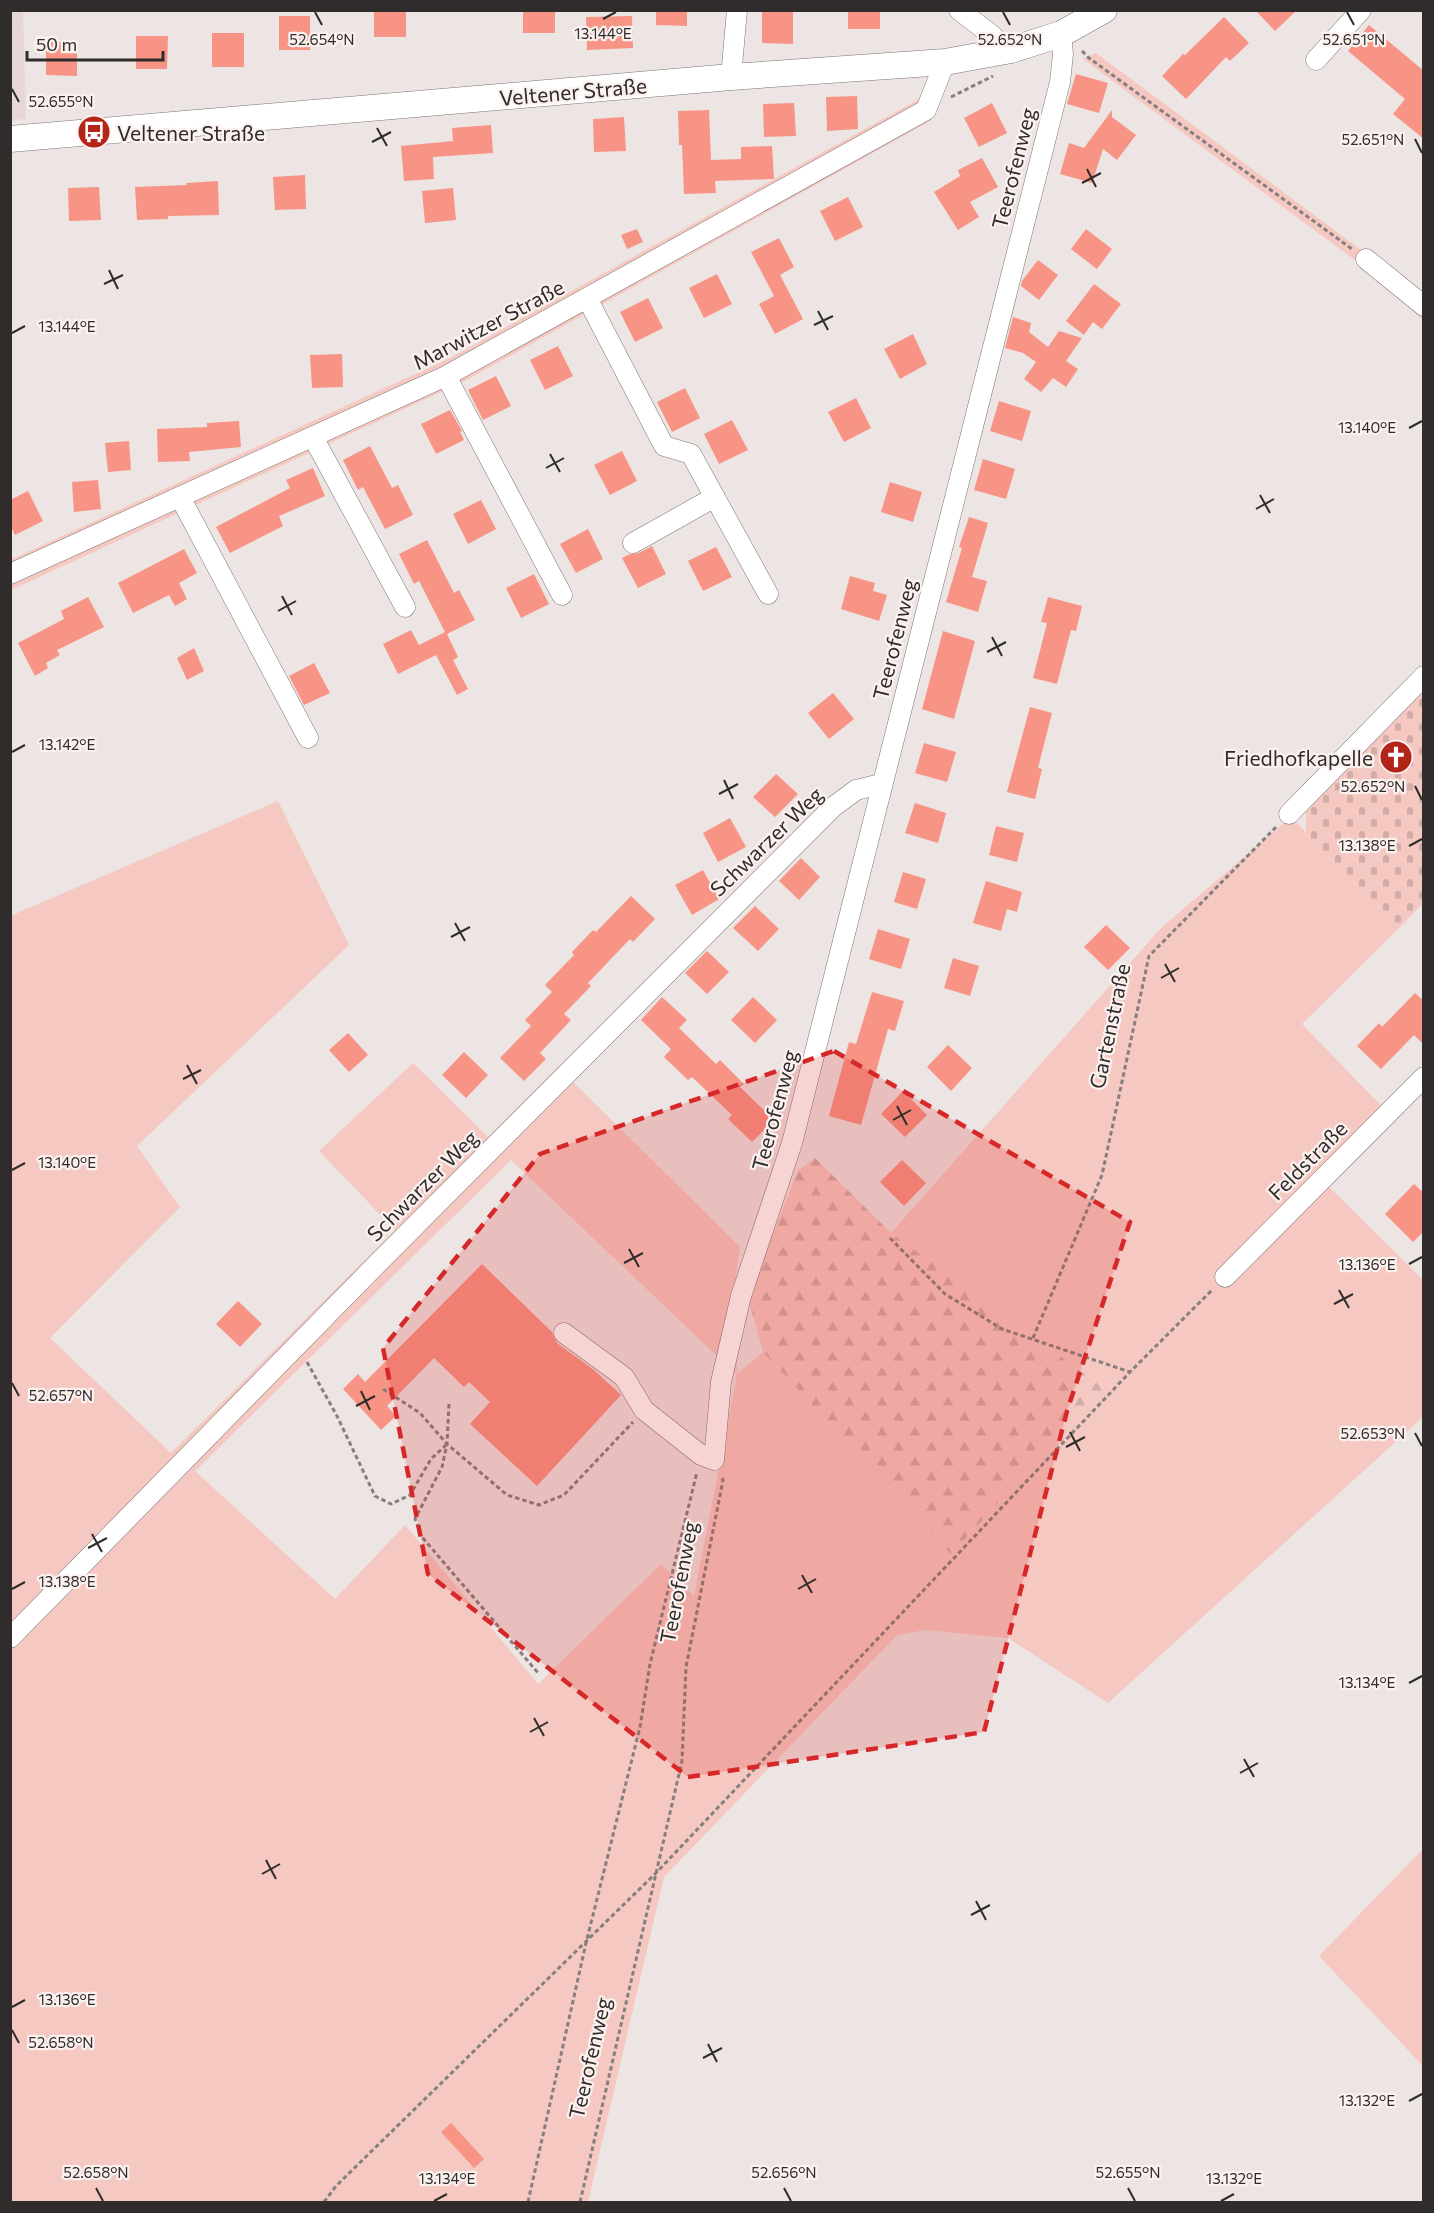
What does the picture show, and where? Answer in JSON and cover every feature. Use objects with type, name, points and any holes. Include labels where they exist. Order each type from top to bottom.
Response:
[{"type":"main road","name":"Veltener Straße","points":[[10,139],[731,77],[945,62],[1070,42],[1104,10]]},
{"type":"street","points":[[731,77],[737,10]]},
{"type":"street","points":[[959,10],[993,36]]},
{"type":"street","points":[[1316,60],[1360,10]]},
{"type":"street","name":"Teerofenweg","points":[[707,1458],[721,1382],[741,1296],[792,1143],[1060,82],[1063,54],[1070,42]]},
{"type":"street","points":[[926,110],[945,62]]},
{"type":"street","name":"Marwitzer Straße","points":[[10,573],[446,376],[926,110]]},
{"type":"street","points":[[1366,259],[1424,306]]},
{"type":"street","points":[[587,298],[664,446],[691,454],[768,594]]},
{"type":"street","points":[[446,376],[562,595]]},
{"type":"street","points":[[313,437],[405,607]]},
{"type":"street","points":[[180,497],[308,738]]},
{"type":"street","points":[[633,543],[715,497]]},
{"type":"street","points":[[1289,814],[1424,676]]},
{"type":"street","name":"Schwarzer Weg","points":[[10,1638],[833,807],[856,790],[881,784]]},
{"type":"street","name":"Feldstraße","points":[[1225,1277],[1424,1077]]},
{"type":"street","points":[[564,1333],[624,1377],[644,1410],[707,1458]]},
{"type":"path","points":[[1070,42],[1366,259]]},
{"type":"path","points":[[926,110],[1000,73]]},
{"type":"path","name":"Gartenstraße","points":[[1033,1338],[1102,1174],[1149,956],[1289,814]]},
{"type":"path","points":[[890,1239],[945,1294],[1002,1329],[1130,1372]]},
{"type":"path","points":[[324,2202],[336,2186],[657,1872],[1130,1372],[1225,1277]]},
{"type":"path","points":[[298,1345],[337,1416],[375,1496],[391,1504],[410,1495],[431,1459],[447,1444]]},
{"type":"path","points":[[383,1389],[420,1413],[447,1444],[507,1495],[539,1505],[564,1495],[644,1410]]},
{"type":"path","points":[[448,1404],[447,1444],[442,1467],[415,1519],[422,1537],[539,1674]]},
{"type":"path","points":[[528,2202],[586,1943],[640,1727],[650,1664],[707,1458]]},
{"type":"path","name":"Teerofenweg","points":[[580,2202],[682,1761],[686,1668],[723,1480],[707,1458]]},
{"type":"highlighted area","points":[[834,1051],[1130,1222],[1067,1411],[984,1732],[688,1777],[428,1574],[383,1348],[540,1154]]},
{"type":"shaded area","points":[[11,10],[23,11],[26,119],[11,120]]},
{"type":"green space","points":[[1096,53],[1423,296],[1423,320],[1367,269],[1083,59]]},
{"type":"green space","points":[[921,98],[932,120],[465,381],[11,590],[10,560],[450,358]]},
{"type":"green space","points":[[1423,687],[1423,903],[1400,927],[1306,834],[1306,807]]},
{"type":"green space","points":[[278,801],[349,945],[137,1146],[180,1207],[50,1338],[171,1453],[395,1230],[319,1151],[413,1063],[488,1137],[558,1067],[740,1247],[733,1295],[737,1374],[763,1352],[951,1554],[1104,1388],[891,1233],[1161,928],[1291,817],[1400,927],[1302,1024],[1389,1114],[1324,1182],[1423,1280],[1423,1417],[1108,1703],[1008,1638],[925,1630],[897,1635],[664,1877],[588,2202],[11,2202],[10,916]],"holes":[[[511,1160],[737,1375],[694,1596],[661,1564],[538,1684],[405,1525],[335,1599],[195,1471]]]},
{"type":"green space","points":[[815,1158],[891,1233],[1104,1388],[951,1554],[763,1352],[748,1298],[798,1170]]},
{"type":"green space","points":[[1423,1849],[1423,2066],[1319,1956]]},
{"type":"building","points":[[374,10],[406,10],[406,37],[374,37]]},
{"type":"building","points":[[523,10],[555,10],[555,33],[523,33]]},
{"type":"building","points":[[656,10],[687,10],[687,26],[656,25]]},
{"type":"building","points":[[762,10],[793,10],[793,44],[762,43]]},
{"type":"building","points":[[848,10],[880,10],[880,29],[848,29]]},
{"type":"building","points":[[1255,10],[1297,10],[1275,31]]},
{"type":"building","points":[[279,16],[310,16],[310,50],[279,50]]},
{"type":"building","points":[[632,16],[633,48],[587,50],[586,17]]},
{"type":"building","points":[[1224,17],[1249,43],[1230,61],[1226,57],[1186,99],[1162,76]]},
{"type":"building","points":[[1369,25],[1424,71],[1424,139],[1393,114],[1405,99],[1348,51]]},
{"type":"building","points":[[212,33],[244,33],[244,67],[212,67]]},
{"type":"building","points":[[136,36],[168,36],[167,69],[136,69]]},
{"type":"building","points":[[46,42],[77,42],[77,76],[46,75]]},
{"type":"building","points":[[1076,74],[1108,83],[1099,113],[1067,104]]},
{"type":"building","points":[[857,96],[858,129],[827,131],[826,97]]},
{"type":"building","points":[[794,103],[796,136],[764,137],[763,104]]},
{"type":"building","points":[[992,103],[1007,133],[979,147],[964,118]]},
{"type":"building","points":[[709,110],[711,160],[741,159],[741,147],[772,146],[774,179],[715,181],[716,193],[684,194],[678,111]]},
{"type":"building","points":[[1112,110],[1112,117],[1136,135],[1117,160],[1103,149],[1092,183],[1060,174],[1069,143],[1084,148]]},
{"type":"building","points":[[624,117],[626,151],[594,152],[593,119]]},
{"type":"building","points":[[491,125],[493,153],[433,157],[434,179],[404,181],[401,146],[453,141],[452,128]]},
{"type":"building","points":[[982,158],[998,187],[970,202],[979,217],[958,230],[934,192],[960,176],[958,170]]},
{"type":"building","points":[[305,175],[306,209],[275,210],[273,177]]},
{"type":"building","points":[[218,181],[219,215],[168,216],[168,219],[137,220],[135,187]]},
{"type":"building","points":[[99,187],[101,220],[69,221],[68,188]]},
{"type":"building","points":[[453,188],[456,220],[425,223],[422,191]]},
{"type":"building","points":[[848,197],[863,227],[835,241],[820,211]]},
{"type":"building","points":[[637,229],[643,242],[627,249],[621,235]]},
{"type":"building","points":[[1086,229],[1112,249],[1097,269],[1071,249]]},
{"type":"building","points":[[779,238],[794,267],[780,275],[803,319],[775,334],[759,304],[774,296],[751,252]]},
{"type":"building","points":[[1038,260],[1058,275],[1039,300],[1021,286],[1022,281]]},
{"type":"building","points":[[717,274],[732,304],[704,318],[689,288]]},
{"type":"building","points":[[1094,284],[1121,304],[1102,329],[1093,322],[1084,335],[1066,321]]},
{"type":"building","points":[[648,298],[663,328],[635,342],[620,312]]},
{"type":"building","points":[[1013,317],[1031,323],[1029,332],[1048,347],[1059,331],[1082,338],[1066,361],[1078,369],[1066,387],[1053,378],[1041,392],[1024,379],[1036,362],[1023,353],[1005,348]]},
{"type":"building","points":[[913,334],[927,364],[900,379],[884,349]]},
{"type":"building","points":[[558,346],[573,376],[545,390],[530,360]]},
{"type":"building","points":[[342,354],[343,387],[312,388],[310,355]]},
{"type":"building","points":[[496,376],[511,406],[483,420],[468,390]]},
{"type":"building","points":[[685,388],[700,418],[672,432],[657,402]]},
{"type":"building","points":[[856,398],[871,428],[844,442],[828,412]]},
{"type":"building","points":[[999,401],[1031,411],[1022,441],[990,431]]},
{"type":"building","points":[[450,410],[462,431],[460,432],[464,440],[436,454],[421,424]]},
{"type":"building","points":[[732,420],[748,450],[719,464],[704,434]]},
{"type":"building","points":[[239,421],[241,447],[189,452],[190,461],[158,462],[157,429],[207,427],[207,423]]},
{"type":"building","points":[[129,441],[131,470],[108,472],[105,443]]},
{"type":"building","points":[[370,446],[392,488],[398,485],[413,515],[385,529],[363,487],[358,490],[343,460]]},
{"type":"building","points":[[622,451],[637,481],[610,495],[594,465]]},
{"type":"building","points":[[983,459],[1015,469],[1006,499],[974,490]]},
{"type":"building","points":[[313,468],[325,496],[279,516],[283,526],[230,553],[216,527],[290,488],[286,480]]},
{"type":"building","points":[[98,480],[101,509],[74,512],[72,482]]},
{"type":"building","points":[[890,482],[922,492],[913,522],[881,512]]},
{"type":"building","points":[[28,491],[43,521],[15,535],[10,525],[10,500]]},
{"type":"building","points":[[481,500],[496,529],[468,544],[453,514]]},
{"type":"building","points":[[969,517],[988,523],[972,577],[987,581],[978,612],[946,602],[962,548],[959,547]]},
{"type":"building","points":[[588,529],[603,559],[576,573],[560,544]]},
{"type":"building","points":[[427,540],[454,593],[459,590],[475,620],[447,634],[458,657],[453,660],[468,689],[457,695],[436,655],[398,674],[383,644],[411,630],[419,645],[445,632],[419,581],[414,584],[399,554]]},
{"type":"building","points":[[652,546],[666,574],[638,588],[622,558]]},
{"type":"building","points":[[716,547],[732,577],[703,591],[688,561]]},
{"type":"building","points":[[184,549],[197,573],[179,583],[187,599],[175,606],[169,595],[133,613],[118,583]]},
{"type":"building","points":[[534,574],[549,604],[521,618],[506,588]]},
{"type":"building","points":[[850,576],[875,583],[873,591],[887,595],[879,621],[841,609]]},
{"type":"building","points":[[88,597],[104,627],[57,650],[60,655],[46,663],[48,668],[35,676],[18,643],[64,619],[61,611]]},
{"type":"building","points":[[1048,597],[1082,606],[1076,631],[1071,630],[1057,684],[1033,678],[1047,623],[1041,622]]},
{"type":"building","points":[[943,631],[975,641],[954,719],[922,709]]},
{"type":"building","points":[[194,648],[204,671],[187,680],[177,658]]},
{"type":"building","points":[[314,663],[330,693],[304,705],[289,676]]},
{"type":"building","points":[[833,693],[854,719],[829,739],[808,713]]},
{"type":"building","points":[[1030,707],[1052,713],[1038,768],[1042,769],[1035,799],[1007,792]]},
{"type":"building","points":[[924,743],[956,752],[947,782],[915,773]]},
{"type":"building","points":[[776,774],[798,794],[775,817],[753,797]]},
{"type":"building","points":[[915,803],[946,813],[938,843],[905,833]]},
{"type":"building","points":[[730,818],[746,847],[718,862],[703,833]]},
{"type":"building","points":[[996,826],[1024,833],[1017,862],[989,855]]},
{"type":"building","points":[[801,858],[820,877],[799,900],[779,881]]},
{"type":"building","points":[[703,870],[719,899],[692,915],[675,885]]},
{"type":"building","points":[[903,872],[926,879],[917,909],[894,902]]},
{"type":"building","points":[[986,881],[1022,892],[1017,912],[1007,909],[1001,931],[973,923]]},
{"type":"building","points":[[631,896],[655,919],[633,942],[630,939],[588,983],[591,986],[564,1014],[571,1020],[540,1053],[546,1059],[524,1081],[500,1058],[531,1026],[525,1020],[552,992],[545,985],[574,955],[572,952],[593,930],[596,932]]},
{"type":"building","points":[[755,906],[779,929],[758,951],[733,928]]},
{"type":"building","points":[[1106,925],[1130,948],[1108,970],[1084,947]]},
{"type":"building","points":[[878,929],[910,939],[901,969],[869,959]]},
{"type":"building","points":[[707,951],[729,972],[707,994],[685,973]]},
{"type":"building","points":[[953,958],[979,966],[970,996],[944,988]]},
{"type":"building","points":[[872,992],[904,1001],[895,1031],[888,1029],[861,1125],[829,1116],[849,1042],[856,1044]]},
{"type":"building","points":[[1415,993],[1424,1001],[1424,1045],[1414,1035],[1381,1069],[1357,1046],[1379,1023],[1382,1027]]},
{"type":"building","points":[[662,997],[687,1020],[679,1028],[716,1064],[720,1060],[744,1084],[740,1087],[774,1120],[752,1142],[728,1119],[732,1115],[692,1077],[688,1080],[664,1057],[671,1049],[641,1020]]},
{"type":"building","points":[[753,997],[777,1020],[755,1043],[731,1020]]},
{"type":"building","points":[[348,1033],[368,1055],[349,1072],[329,1050]]},
{"type":"building","points":[[948,1045],[972,1068],[951,1091],[927,1067]]},
{"type":"building","points":[[464,1052],[488,1075],[466,1098],[442,1075]]},
{"type":"building","points":[[903,1091],[927,1115],[905,1137],[881,1114]]},
{"type":"building","points":[[902,1160],[926,1183],[904,1206],[880,1182]]},
{"type":"building","points":[[1414,1184],[1424,1193],[1424,1231],[1413,1242],[1385,1214]]},
{"type":"building","points":[[482,1264],[552,1332],[557,1343],[594,1370],[621,1395],[537,1486],[470,1424],[490,1402],[469,1382],[464,1387],[434,1358],[387,1406],[396,1416],[381,1430],[343,1389],[358,1374],[365,1382]]},
{"type":"building","points":[[238,1301],[262,1324],[240,1347],[216,1324]]},
{"type":"building","points":[[451,2123],[484,2159],[474,2168],[441,2132]]},
{"type":"place","name":"Veltener Straße","points":[[94,132]]},
{"type":"place","name":"Friedhofkapelle","points":[[1396,757]]}]
